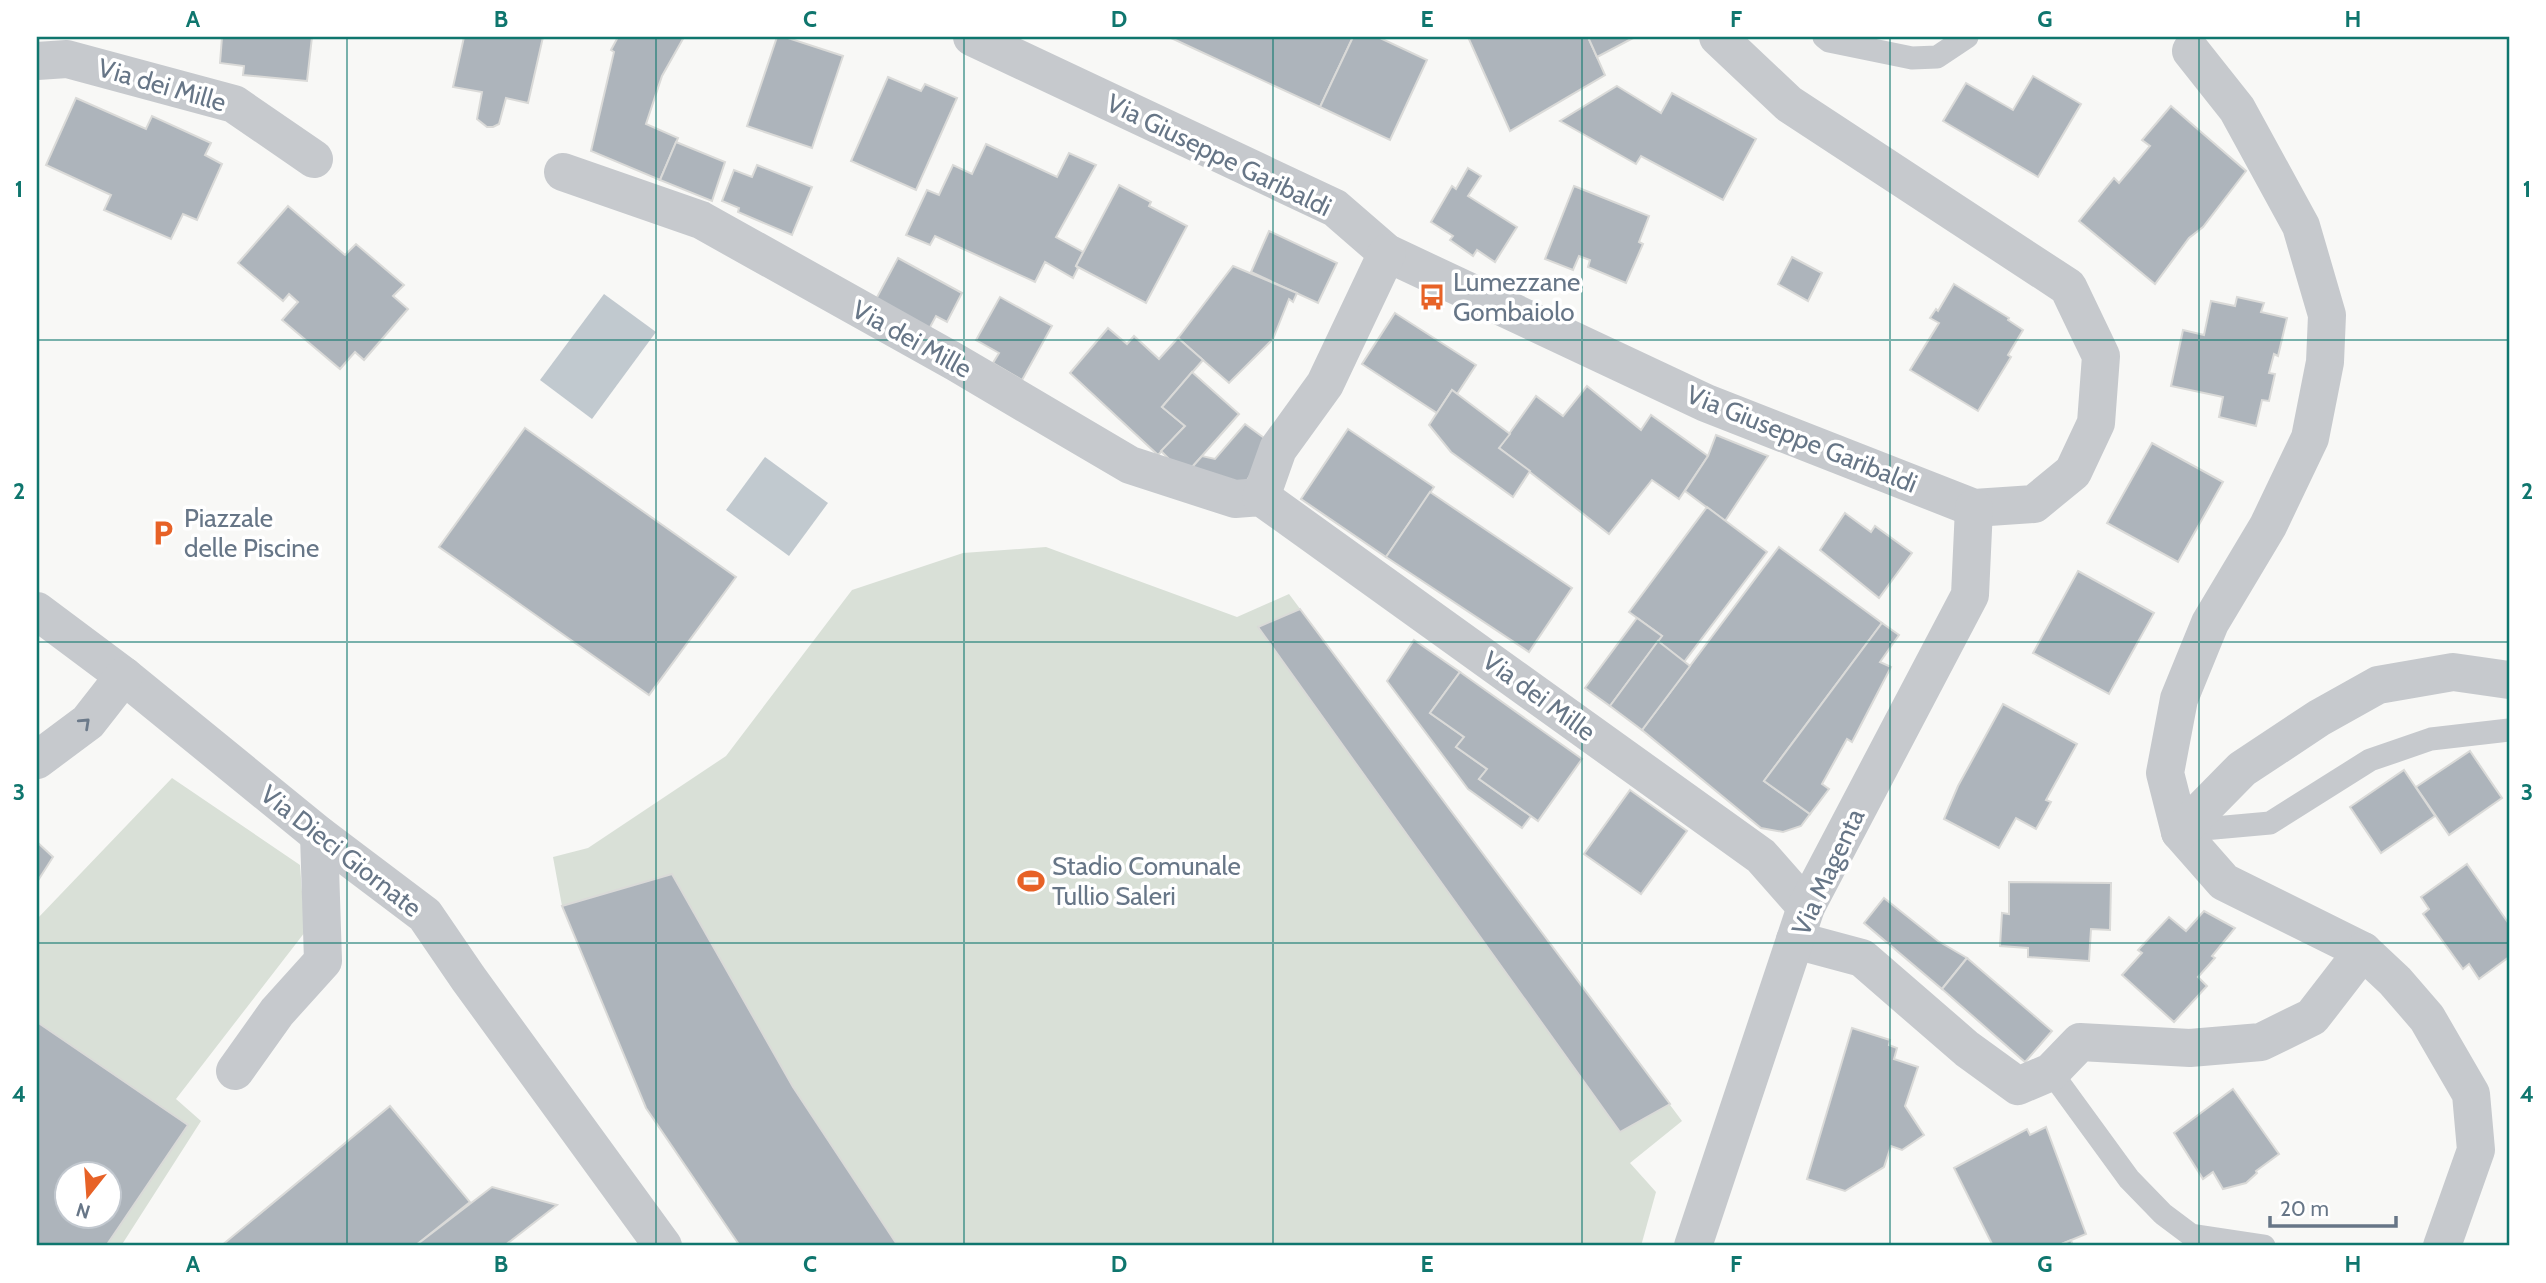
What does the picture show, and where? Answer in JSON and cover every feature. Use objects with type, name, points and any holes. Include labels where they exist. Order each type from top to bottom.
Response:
[{"type":"street","name":"Via Giuseppe Garibaldi","points":[[972,37],[1335,208],[1387,253],[1706,403],[1974,508],[2034,504],[2073,472],[2096,423],[2102,356],[2068,287],[1789,104],[1723,38]]},
{"type":"street","points":[[2184,44],[2237,109],[2301,226],[2327,315],[2325,362],[2310,438],[2269,526],[2210,623],[2179,699],[2165,773],[2180,832],[2224,882],[2363,951],[2395,981],[2427,1018],[2471,1094],[2476,1150],[2442,1246]]},
{"type":"street","name":"Via dei Mille","points":[[37,61],[67,58],[234,104],[314,159]]},
{"type":"street","name":"Via dei Mille","points":[[563,172],[701,220],[954,362],[1130,465],[1235,499],[1261,497],[1761,856],[1800,923]]},
{"type":"street","points":[[1261,497],[1278,449],[1325,384],[1387,253]]},
{"type":"street","name":"Via Magenta","points":[[1693,1246],[1800,923],[1970,596],[1974,508]]},
{"type":"street","name":"Via Dieci Giornate","points":[[37,611],[124,676],[320,835],[425,915],[663,1246]]},
{"type":"street","points":[[2180,832],[2242,769],[2319,718],[2378,685],[2453,672],[2509,680]]},
{"type":"street","points":[[37,760],[88,722],[124,676]]},
{"type":"street","points":[[236,1071],[277,1012],[323,961],[320,835]]},
{"type":"street","points":[[1800,923],[1862,958],[1968,1049],[2018,1086],[2051,1072],[2080,1042],[2190,1048],[2261,1042],[2312,1017],[2363,951]]},
{"type":"lane","points":[[1824,37],[1829,41],[1912,58],[1937,57],[1967,37]]},
{"type":"lane","points":[[2180,832],[2270,823],[2370,760],[2431,739],[2509,730]]},
{"type":"lane","points":[[2051,1072],[2129,1179],[2163,1214],[2191,1235],[2264,1246]]},
{"type":"shaded area","points":[[604,294],[656,332],[592,419],[540,380]]},
{"type":"shaded area","points":[[765,457],[828,503],[789,556],[726,510]]},
{"type":"shaded area","name":"Stadio Comunale Tullio Saleri","points":[[1046,547],[1237,617],[1289,594],[1682,1121],[1630,1163],[1656,1192],[1641,1246],[740,1246],[646,1108],[562,906],[553,857],[588,848],[726,756],[852,590],[963,553]]},
{"type":"shaded area","points":[[172,778],[300,865],[305,932],[176,1099],[201,1121],[121,1246],[37,1246],[37,919]]},
{"type":"building","points":[[222,37],[312,37],[307,81],[243,75],[244,66],[220,63]]},
{"type":"building","points":[[464,37],[543,37],[528,103],[506,98],[499,124],[493,127],[487,127],[477,119],[482,92],[453,87]]},
{"type":"building","points":[[618,37],[684,37],[662,76],[646,124],[678,138],[660,180],[591,151],[614,52],[611,50]]},
{"type":"building","points":[[777,37],[785,37],[843,56],[812,148],[747,126]]},
{"type":"building","points":[[1169,37],[1353,37],[1320,107]]},
{"type":"building","points":[[1353,37],[1378,37],[1427,60],[1390,140],[1320,107]]},
{"type":"building","points":[[1468,37],[1588,37],[1605,75],[1510,131]]},
{"type":"building","points":[[1588,37],[1635,37],[1597,57]]},
{"type":"building","points":[[2033,76],[2081,104],[2038,177],[1943,121],[1966,83],[2013,110]]},
{"type":"building","points":[[888,77],[921,91],[925,84],[957,98],[916,190],[851,161]]},
{"type":"building","points":[[1617,86],[1661,113],[1672,93],[1756,139],[1723,200],[1641,156],[1636,164],[1560,121]]},
{"type":"building","points":[[76,98],[146,129],[152,116],[211,143],[205,155],[222,164],[197,220],[183,214],[171,239],[104,210],[111,195],[46,165]]},
{"type":"building","points":[[2171,106],[2246,171],[2203,227],[2189,238],[2155,284],[2079,221],[2114,178],[2119,183],[2150,146],[2142,140]]},
{"type":"building","points":[[676,142],[725,162],[712,201],[660,180]]},
{"type":"building","points":[[986,144],[1057,177],[1069,153],[1096,165],[1056,237],[1083,252],[1073,278],[1045,262],[1035,282],[935,236],[930,245],[906,235],[927,190],[939,195],[953,165],[972,174]]},
{"type":"building","points":[[757,165],[812,187],[792,235],[738,212],[739,208],[722,201],[734,170],[752,177]]},
{"type":"building","points":[[1468,168],[1481,176],[1468,196],[1517,227],[1495,262],[1477,250],[1473,256],[1450,240],[1453,236],[1431,222],[1452,186],[1456,189]]},
{"type":"building","points":[[1119,185],[1151,202],[1149,206],[1187,226],[1146,303],[1076,266]]},
{"type":"building","points":[[1574,186],[1649,216],[1639,242],[1643,244],[1626,283],[1588,267],[1590,260],[1579,256],[1573,270],[1545,259]]},
{"type":"building","points":[[288,206],[345,255],[356,244],[404,285],[393,296],[408,309],[364,360],[355,352],[340,369],[282,320],[298,302],[289,294],[283,301],[238,263]]},
{"type":"building","points":[[1269,231],[1337,263],[1318,303],[1251,272]]},
{"type":"building","points":[[1792,257],[1822,273],[1808,301],[1778,284]]},
{"type":"building","points":[[898,258],[962,293],[947,322],[936,316],[929,329],[875,301]]},
{"type":"building","points":[[1233,266],[1297,293],[1293,302],[1289,299],[1273,339],[1229,383],[1178,338]]},
{"type":"building","points":[[1954,284],[2009,318],[2008,320],[2023,330],[2008,355],[2011,357],[1978,411],[1910,370],[1939,323],[1930,318],[1936,309],[1938,311]]},
{"type":"building","points":[[1000,297],[1052,326],[1022,380],[993,363],[999,353],[976,340]]},
{"type":"building","points":[[2237,297],[2264,303],[2261,312],[2287,318],[2278,356],[2274,354],[2269,373],[2275,374],[2269,401],[2262,400],[2256,426],[2219,417],[2223,397],[2171,386],[2183,330],[2204,335],[2211,301],[2235,306]]},
{"type":"building","points":[[1395,313],[1476,365],[1457,394],[1452,390],[1437,413],[1362,364]]},
{"type":"building","points":[[1108,328],[1127,344],[1134,336],[1159,359],[1178,338],[1203,360],[1162,407],[1185,426],[1158,455],[1070,373]]},
{"type":"building","points":[[1192,372],[1239,414],[1185,475],[1161,451],[1185,426],[1162,407]]},
{"type":"building","points":[[1587,386],[1641,430],[1651,415],[1708,456],[1679,499],[1652,480],[1609,534],[1499,448],[1536,396],[1563,416]]},
{"type":"building","points":[[1452,390],[1510,434],[1499,448],[1530,471],[1513,497],[1451,452],[1429,425]]},
{"type":"building","points":[[1245,424],[1271,443],[1242,488],[1185,475],[1202,456],[1215,459]]},
{"type":"building","points":[[525,428],[736,577],[649,695],[439,547]]},
{"type":"building","points":[[1348,429],[1434,487],[1386,557],[1301,499]]},
{"type":"building","points":[[1716,435],[1768,456],[1725,521],[1685,491],[1708,456]]},
{"type":"building","points":[[2152,443],[2223,482],[2178,562],[2107,523]]},
{"type":"building","points":[[1430,492],[1572,588],[1529,652],[1386,557]]},
{"type":"building","points":[[1707,507],[1767,552],[1684,662],[1658,641],[1662,636],[1629,612]]},
{"type":"building","points":[[1845,513],[1871,532],[1875,526],[1912,553],[1879,598],[1820,550]]},
{"type":"building","points":[[1779,547],[1882,623],[1764,781],[1810,814],[1801,826],[1783,832],[1761,828],[1642,730]]},
{"type":"building","points":[[2078,571],[2154,613],[2109,694],[2033,653]]},
{"type":"building","points":[[1300,609],[1670,1104],[1620,1132],[1258,627]]},
{"type":"building","points":[[1637,618],[1662,636],[1610,706],[1585,688]]},
{"type":"building","points":[[1882,623],[1899,635],[1880,662],[1891,667],[1852,742],[1847,739],[1822,784],[1829,789],[1810,814],[1764,781]]},
{"type":"building","points":[[1414,640],[1460,672],[1430,713],[1464,737],[1456,747],[1487,769],[1479,779],[1531,816],[1522,828],[1468,789],[1387,681]]},
{"type":"building","points":[[1658,641],[1690,666],[1642,730],[1610,706]]},
{"type":"building","points":[[1460,672],[1582,759],[1538,821],[1479,779],[1487,769],[1456,747],[1464,737],[1430,713]]},
{"type":"building","points":[[2003,704],[2077,744],[2046,800],[2051,802],[2036,829],[2016,818],[1999,848],[1944,819],[1958,786]]},
{"type":"building","points":[[2470,751],[2502,798],[2449,835],[2416,787]]},
{"type":"building","points":[[2404,770],[2435,816],[2381,853],[2350,807]]},
{"type":"building","points":[[1630,790],[1687,831],[1641,894],[1584,854]]},
{"type":"building","points":[[37,842],[53,857],[37,882]]},
{"type":"building","points":[[2467,864],[2509,924],[2509,957],[2479,979],[2469,964],[2463,969],[2423,914],[2429,909],[2421,897]]},
{"type":"building","points":[[672,874],[793,1087],[898,1246],[740,1246],[646,1108],[562,906]]},
{"type":"building","points":[[2009,882],[2111,883],[2110,930],[2091,929],[2089,961],[2028,957],[2028,948],[2000,946],[2002,913],[2009,914]]},
{"type":"building","points":[[1884,898],[1938,941],[1967,958],[1942,989],[1864,923]]},
{"type":"building","points":[[2204,911],[2235,928],[2212,956],[2215,958],[2198,977],[2207,986],[2174,1022],[2122,975],[2142,953],[2138,950],[2169,917],[2186,931]]},
{"type":"building","points":[[1967,958],[2052,1031],[2025,1062],[1942,989]]},
{"type":"building","points":[[37,1022],[188,1125],[122,1222],[122,1160],[52,1160],[52,1230],[117,1230],[106,1246],[37,1246]]},
{"type":"building","points":[[1852,1028],[1890,1040],[1889,1045],[1897,1048],[1894,1059],[1918,1067],[1905,1106],[1924,1135],[1902,1150],[1891,1146],[1884,1167],[1845,1191],[1807,1179]]},
{"type":"building","points":[[2233,1089],[2279,1154],[2256,1171],[2246,1183],[2223,1189],[2213,1172],[2203,1179],[2174,1133]]},
{"type":"building","points":[[390,1106],[470,1202],[415,1246],[221,1246]]},
{"type":"building","points":[[2046,1127],[2086,1234],[2057,1246],[1993,1246],[1954,1168],[2027,1129],[2030,1135]]},
{"type":"building","points":[[492,1187],[557,1205],[504,1246],[415,1246]]},
{"type":"building","points":[[2071,1240],[2073,1246],[2057,1246]]},
{"type":"place","name":"Lumezzane Gombaiolo","points":[[1432,297]]},
{"type":"place","name":"Piazzale delle Piscine","points":[[163,533]]},
{"type":"place","name":"Stadio Comunale Tullio Saleri","points":[[1031,881]]}]
